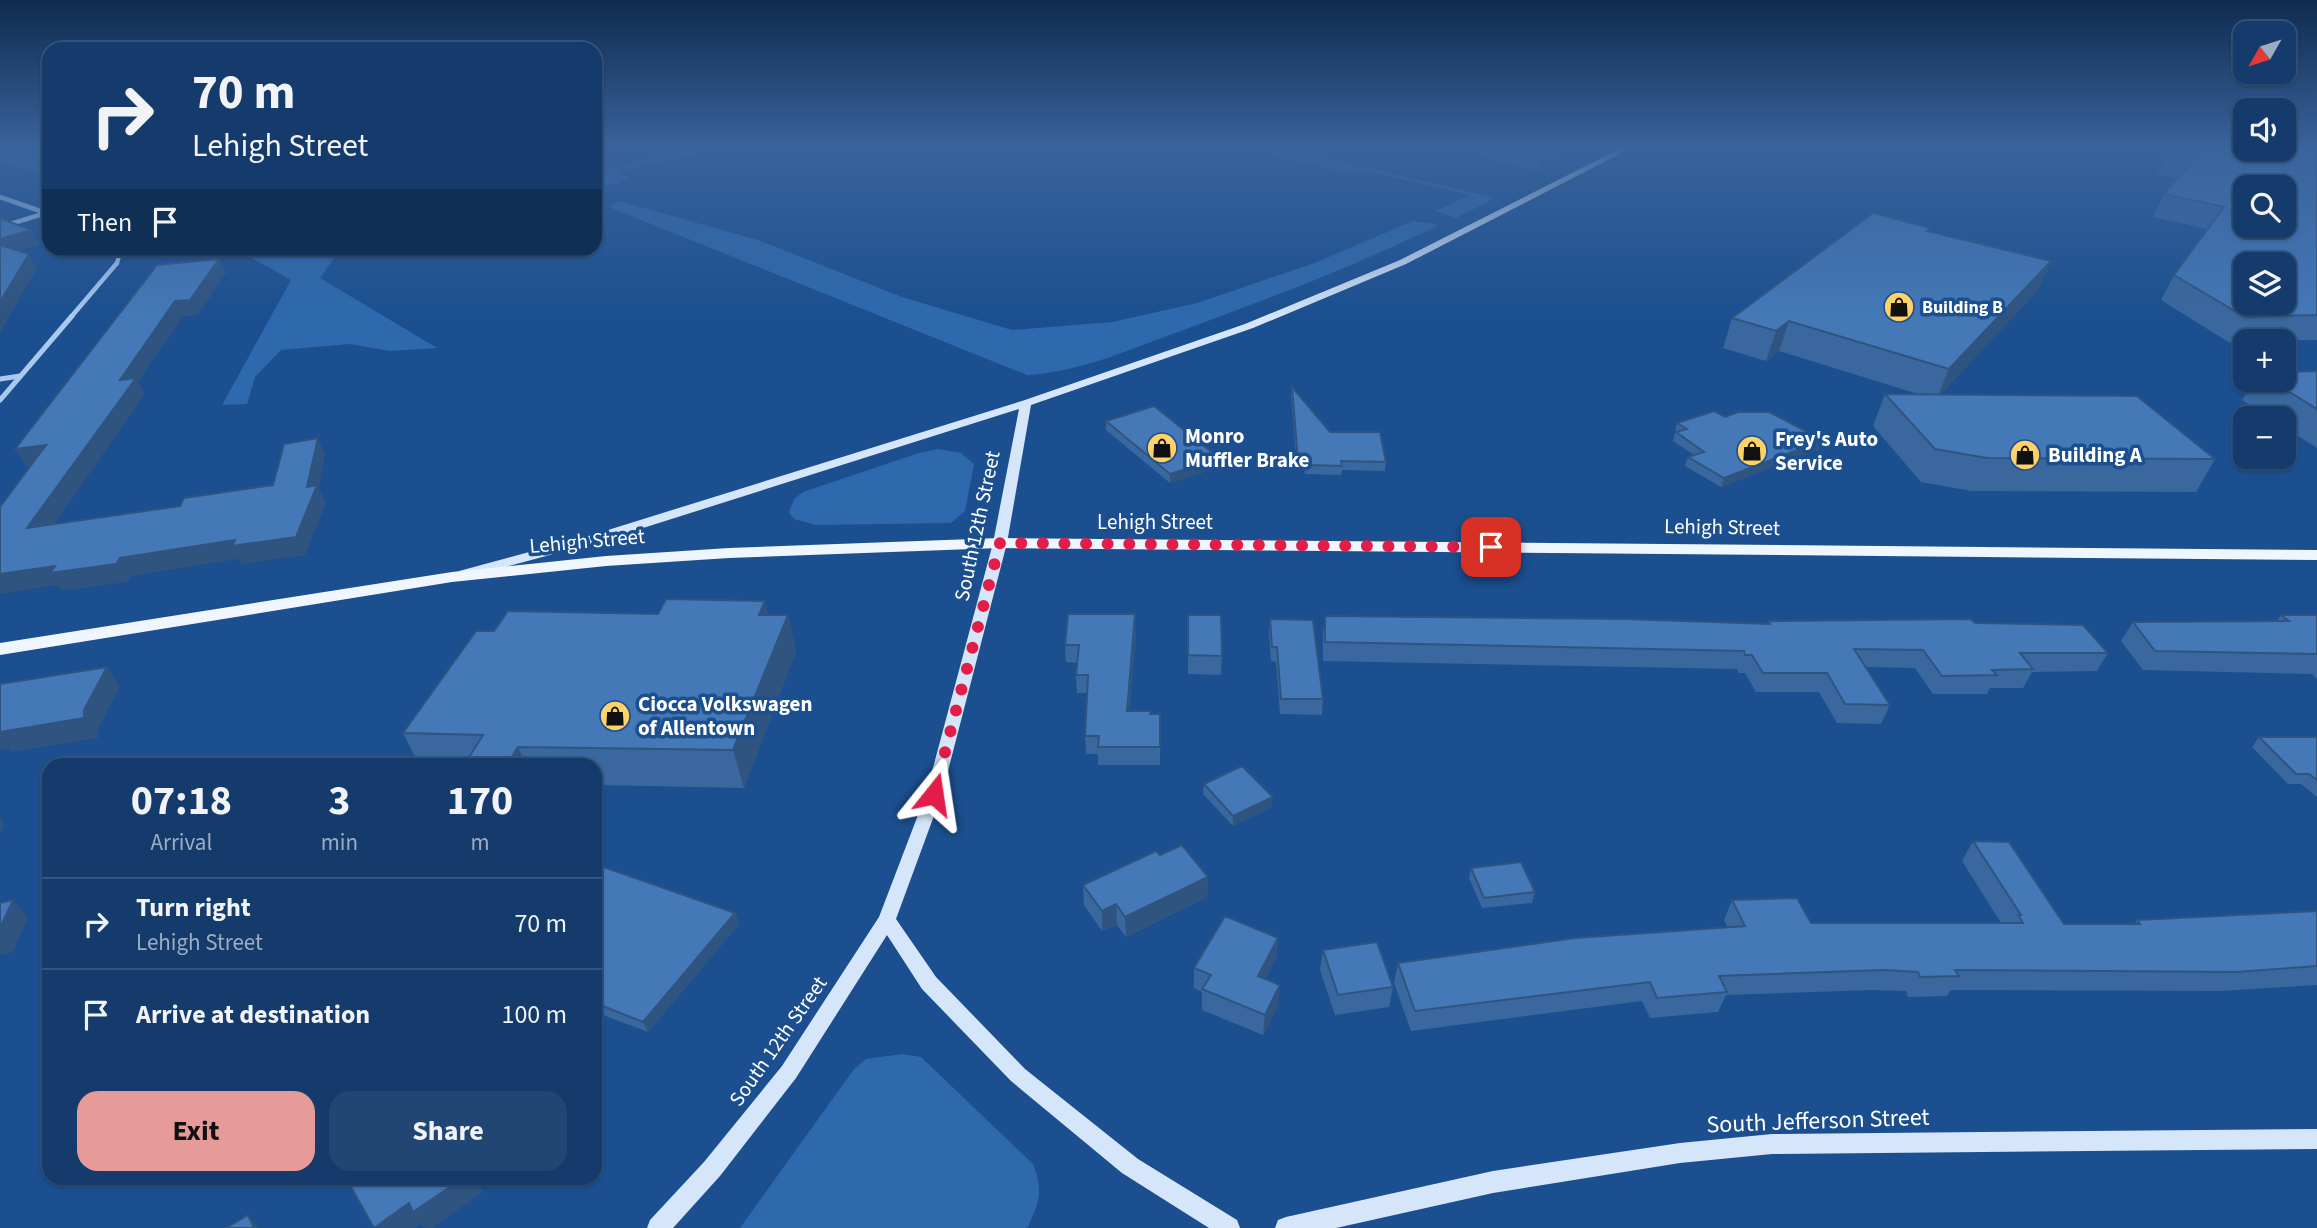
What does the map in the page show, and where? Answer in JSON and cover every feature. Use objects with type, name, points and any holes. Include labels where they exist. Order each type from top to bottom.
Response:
[{"type":"main road","name":"Lehigh Street","points":[[0,649],[452,577],[729,552],[1000,543],[2317,555]]},
{"type":"street","points":[[18,203],[42,212]]},
{"type":"street","points":[[452,577],[597,538],[1026,402],[1249,326],[1356,283],[1516,203]]},
{"type":"street","points":[[0,227],[42,216]]},
{"type":"street","points":[[0,400],[117,263],[119,256]]},
{"type":"street","points":[[0,379],[20,376]]},
{"type":"street","name":"South 12th Street","points":[[658,1228],[712,1169],[789,1072],[887,920],[934,794],[1000,543],[1026,402]]},
{"type":"street","points":[[887,920],[929,983],[1017,1075],[1130,1166],[1229,1228]]},
{"type":"street","name":"South Jefferson Street","points":[[1286,1228],[1493,1182],[1680,1153],[1772,1144],[2317,1139]]},
{"type":"shaded area","points":[[615,203],[627,203],[761,241],[902,297],[1012,330],[1112,322],[1197,303],[1312,264],[1413,221],[1439,225],[1311,281],[1124,352],[1086,365],[1027,375],[609,207]]},
{"type":"shaded area","points":[[1452,203],[1485,203],[1456,218],[1436,211]]},
{"type":"shaded area","points":[[248,256],[335,256],[320,278],[437,348],[390,351],[350,344],[281,350],[255,377],[247,404],[222,405],[291,280]]},
{"type":"shaded area","points":[[938,449],[961,453],[974,464],[965,511],[951,523],[816,525],[794,519],[789,512],[794,499],[803,492]]},
{"type":"shaded area","points":[[902,1054],[921,1057],[1033,1164],[1039,1196],[1027,1228],[740,1228],[854,1069],[866,1059]]},
{"type":"building","points":[[2207,203],[2233,203],[2233,238],[2296,238],[2296,203],[2317,203],[2317,315],[2245,317],[2242,315],[2296,315],[2296,252],[2233,252],[2233,310],[2174,275],[2224,207]]},
{"type":"building","name":"Building B","points":[[1873,213],[1930,228],[1927,231],[2051,261],[1949,369],[1789,321],[1776,331],[1732,318]]},
{"type":"building","points":[[0,218],[31,230],[0,239]]},
{"type":"building","points":[[0,245],[29,254],[0,302]]},
{"type":"building","points":[[219,259],[190,300],[175,301],[120,380],[136,378],[27,528],[180,506],[184,498],[273,485],[284,444],[318,438],[307,487],[317,485],[296,537],[232,546],[235,540],[120,558],[116,564],[50,573],[55,566],[0,574],[0,507],[46,445],[15,449],[157,265]]},
{"type":"building","points":[[2317,371],[2317,409],[2289,392],[2296,392],[2296,372]]},
{"type":"building","points":[[1292,387],[1330,432],[1380,432],[1386,462],[1341,461],[1342,466],[1305,465],[1305,461],[1298,461]]},
{"type":"building","points":[[1885,394],[2137,396],[2215,459],[1987,458],[1935,449]]},
{"type":"building","name":"Monro Muffler Brake","points":[[1154,406],[1219,458],[1170,474],[1106,421]]},
{"type":"building","name":"Frey's Auto Service","points":[[1714,411],[1725,417],[1738,412],[1769,412],[1823,440],[1724,478],[1688,457],[1704,452],[1676,432],[1687,429],[1677,423]]},
{"type":"building","name":"Ciocca Volkswagen of Allentown","points":[[666,599],[765,601],[759,615],[788,615],[733,750],[518,747],[511,758],[468,758],[483,735],[403,733],[476,631],[494,631],[508,611],[658,614]]},
{"type":"building","points":[[1068,614],[1135,614],[1127,711],[1151,711],[1150,714],[1160,714],[1160,747],[1098,747],[1099,736],[1085,736],[1088,675],[1076,675],[1079,645],[1065,645]]},
{"type":"building","points":[[1188,615],[1221,615],[1222,656],[1188,655]]},
{"type":"building","points":[[2281,615],[2317,615],[2317,654],[2155,651],[2133,622],[2289,621]]},
{"type":"building","points":[[1325,616],[1625,619],[1770,624],[1769,621],[1971,619],[1975,623],[2083,625],[2108,653],[2020,653],[2033,669],[1992,670],[1997,675],[1942,676],[1923,650],[1854,649],[1890,705],[1845,704],[1827,673],[1763,673],[1752,655],[1745,655],[1744,651],[1325,642]]},
{"type":"building","points":[[1270,619],[1313,620],[1323,699],[1281,699],[1277,647],[1272,647]]},
{"type":"building","points":[[107,667],[84,710],[84,718],[0,732],[0,684]]},
{"type":"building","points":[[2259,737],[2317,737],[2317,780],[2309,774],[2296,774]]},
{"type":"building","points":[[1242,766],[1273,797],[1233,816],[1204,784]]},
{"type":"building","points":[[1973,841],[2009,842],[2064,924],[2140,924],[2137,920],[2317,911],[2317,966],[2236,972],[1955,970],[1959,976],[1920,977],[1918,972],[1884,970],[1719,976],[1727,992],[1657,998],[1650,982],[1415,1011],[1398,963],[1575,938],[1745,926],[1732,900],[1797,898],[1811,923],[2023,923],[2018,915],[2021,915]]},
{"type":"building","points":[[1182,845],[1208,877],[1125,917],[1116,904],[1102,911],[1083,885],[1156,851],[1160,855]]},
{"type":"building","points":[[1521,862],[1535,892],[1484,898],[1471,868]]},
{"type":"building","points":[[602,866],[735,913],[643,1022],[602,1006]]},
{"type":"building","points":[[13,900],[0,928],[0,903]]},
{"type":"building","points":[[1225,916],[1278,938],[1258,976],[1280,985],[1265,1015],[1202,989],[1211,975],[1194,968]]},
{"type":"building","points":[[1377,942],[1393,987],[1338,995],[1323,950]]},
{"type":"building","points":[[350,1185],[453,1185],[413,1212],[409,1203],[374,1228]]},
{"type":"building","points":[[248,1215],[254,1228],[226,1228]]},
{"type":"place","name":"Building B","points":[[1899,307]]},
{"type":"place","name":"Monro Muffler Brake","points":[[1162,448]]},
{"type":"place","name":"Frey's Auto Service","points":[[1752,451]]},
{"type":"place","name":"Building A","points":[[2025,455]]},
{"type":"place","name":"Ciocca Volkswagen of Allentown","points":[[615,716]]},
{"type":"route","points":[[934,794],[1000,543],[1491,547]]}]
